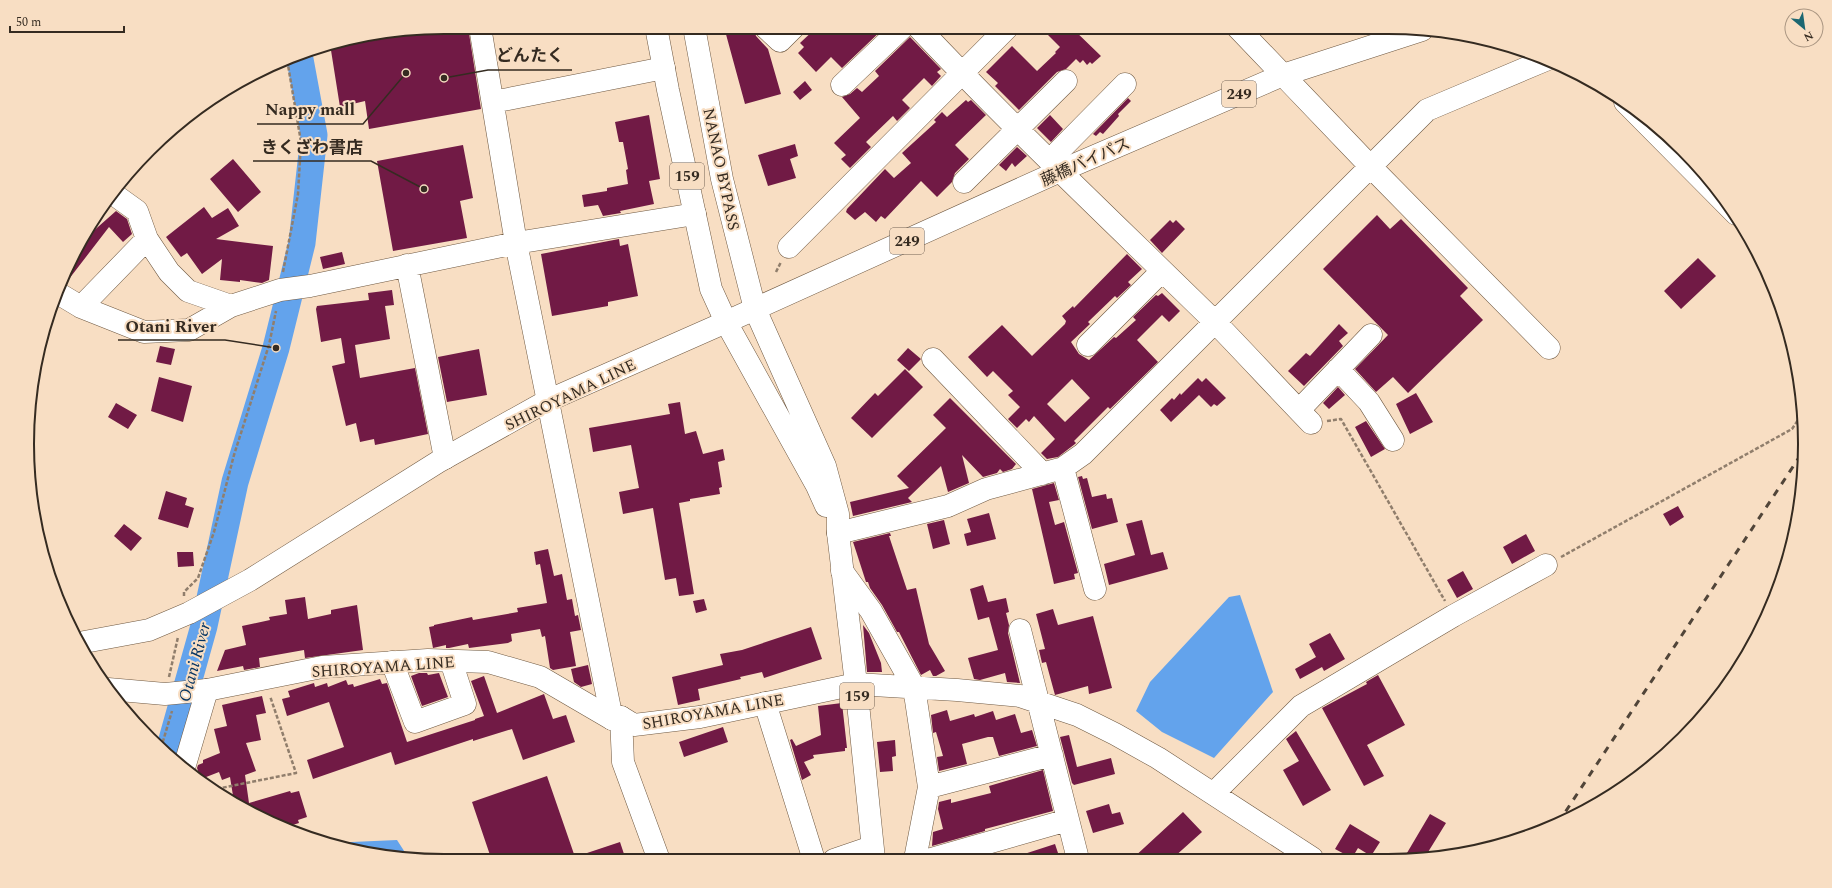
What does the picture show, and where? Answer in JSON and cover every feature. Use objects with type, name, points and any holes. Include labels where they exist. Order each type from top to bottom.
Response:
[{"type":"main road","points":[[481,34],[516,243],[547,401],[617,718],[623,762],[657,854]]},
{"type":"main road","name":"159","points":[[657,34],[711,289],[726,322],[817,486],[838,533]]},
{"type":"main road","name":"NANAO BYPASS","points":[[695,34],[722,179],[755,309]]},
{"type":"main road","points":[[772,34],[780,41],[787,34]]},
{"type":"main road","points":[[842,85],[896,34]]},
{"type":"main road","points":[[925,34],[1055,166],[1214,321],[1305,417],[1338,370],[1371,335]]},
{"type":"main road","points":[[789,247],[961,72],[1001,34]]},
{"type":"main road","points":[[1244,34],[1370,166],[1549,348]]},
{"type":"main road","name":"藤橋バイパス","points":[[755,309],[1055,166],[1283,75],[1407,35]]},
{"type":"main road","points":[[838,533],[948,506],[986,489],[1053,471],[1083,454],[1214,321],[1427,110],[1539,63]]},
{"type":"main road","points":[[493,102],[664,68]]},
{"type":"main road","points":[[964,182],[1066,81]]},
{"type":"main road","points":[[1055,166],[1125,84]]},
{"type":"main road","points":[[1664,142],[1692,170]]},
{"type":"main road","points":[[117,197],[137,211],[147,239],[169,272],[188,291],[231,306]]},
{"type":"main road","points":[[62,296],[81,307],[144,332],[189,330],[231,306],[288,289],[516,243],[695,214]]},
{"type":"main road","points":[[81,307],[147,239]]},
{"type":"main road","points":[[407,266],[445,458]]},
{"type":"main road","points":[[1088,345],[1162,271]]},
{"type":"main road","name":"159","points":[[755,309],[825,466],[838,514],[838,533],[856,684],[873,853]]},
{"type":"main road","name":"249","points":[[726,322],[755,309]]},
{"type":"main road","name":"SHIROYAMA LINE","points":[[85,641],[149,630],[189,613],[250,580],[445,458],[547,401],[726,322]]},
{"type":"main road","points":[[933,359],[1053,471],[1095,589]]},
{"type":"main road","points":[[1338,370],[1369,402],[1393,440]]},
{"type":"main road","points":[[1214,794],[1301,706],[1454,616],[1546,565]]},
{"type":"main road","points":[[842,571],[871,611],[914,687],[929,787],[916,854]]},
{"type":"main road","points":[[1020,630],[1077,854]]},
{"type":"main road","name":"SHIROYAMA LINE","points":[[116,690],[168,693],[203,690],[322,667],[428,660],[451,660],[488,662],[540,677],[617,718],[634,725],[700,717],[856,684],[914,687],[1020,696],[1078,715],[1115,734],[1214,794],[1306,854]]},
{"type":"main road","points":[[392,662],[415,722],[465,704],[451,660]]},
{"type":"main road","points":[[186,762],[203,690]]},
{"type":"main road","points":[[765,703],[812,854]]},
{"type":"main road","points":[[929,787],[1052,755]]},
{"type":"main road","points":[[949,854],[1068,820]]},
{"type":"path","points":[[163,742],[172,714],[168,693],[189,613],[184,592],[198,578],[214,532],[234,455],[288,289],[298,194],[300,142],[288,65]]},
{"type":"path","points":[[1305,417],[1341,419],[1454,616]]},
{"type":"path","points":[[1546,565],[1792,429],[1797,421]]},
{"type":"path","points":[[221,788],[296,773],[264,679]]},
{"type":"water","points":[[1240,595],[1273,692],[1214,758],[1162,732],[1136,711],[1150,682],[1229,597]]},
{"type":"water","points":[[397,840],[405,852],[364,846],[347,842]]},
{"type":"building","points":[[469,34],[481,109],[369,129],[365,101],[340,107],[331,50],[364,42],[390,38],[417,35]]},
{"type":"building","points":[[726,34],[755,34],[768,49],[781,94],[745,104]]},
{"type":"building","points":[[810,34],[878,34],[842,68],[831,57],[816,72],[798,53],[804,47],[800,43]]},
{"type":"building","points":[[1047,34],[1078,34],[1101,56],[1092,64],[1090,62],[1087,65],[1083,60],[1080,63],[1076,59],[1066,69],[1057,72],[1019,110],[995,86],[998,83],[986,72],[1012,46],[1037,71],[1056,53],[1055,52],[1060,47]]},
{"type":"building","points":[[910,37],[941,69],[937,72],[941,76],[932,86],[924,78],[902,100],[910,108],[897,121],[893,116],[866,142],[871,147],[850,168],[841,159],[846,155],[834,143],[860,118],[842,97],[850,94],[857,88],[862,92],[879,76],[875,71]]},
{"type":"building","points":[[805,81],[812,90],[800,100],[793,92]]},
{"type":"building","points":[[1128,98],[1131,101],[1118,114],[1119,116],[1103,134],[1100,132],[1096,136],[1093,134]]},
{"type":"building","points":[[966,100],[968,102],[971,100],[986,115],[955,145],[969,159],[955,173],[952,182],[937,197],[921,181],[885,219],[881,216],[876,222],[865,212],[855,220],[846,212],[847,209],[885,169],[894,178],[911,163],[902,153],[936,122],[934,120],[942,112],[947,117]]},
{"type":"building","points":[[649,115],[660,179],[649,181],[654,204],[620,211],[621,213],[603,216],[598,205],[584,207],[582,195],[607,191],[607,188],[628,184],[626,170],[628,169],[623,142],[619,142],[615,122]]},
{"type":"building","points":[[1050,115],[1063,129],[1051,142],[1037,128]]},
{"type":"building","points":[[795,144],[798,156],[790,159],[796,178],[768,186],[758,155]]},
{"type":"building","points":[[463,145],[473,198],[460,201],[467,238],[393,251],[377,161]]},
{"type":"building","points":[[1017,147],[1027,156],[1015,167],[1012,163],[1006,171],[999,165]]},
{"type":"building","points":[[233,159],[261,192],[238,212],[210,179]]},
{"type":"building","points":[[204,207],[212,218],[228,208],[239,226],[216,239],[273,246],[269,280],[262,283],[240,280],[240,282],[220,280],[222,259],[202,274],[187,253],[181,257],[166,237]]},
{"type":"building","points":[[116,211],[127,219],[132,234],[123,242],[109,227],[69,279],[76,263],[94,230]]},
{"type":"building","points":[[1377,215],[1390,229],[1401,219],[1468,288],[1460,296],[1483,320],[1408,393],[1393,377],[1376,392],[1355,369],[1388,335],[1323,269]]},
{"type":"building","points":[[1170,220],[1173,223],[1176,220],[1185,229],[1162,253],[1150,240]]},
{"type":"building","points":[[619,239],[620,246],[628,244],[638,296],[608,302],[608,306],[552,316],[541,254]]},
{"type":"building","points":[[342,252],[345,264],[323,269],[320,257]]},
{"type":"building","points":[[1127,254],[1142,269],[1128,282],[1131,285],[1117,298],[1115,296],[1088,322],[1090,324],[1071,342],[1079,354],[1089,360],[1114,337],[1116,338],[1136,320],[1133,317],[1156,295],[1158,296],[1162,293],[1180,311],[1169,322],[1162,315],[1137,340],[1158,362],[1110,409],[1108,407],[1074,441],[1076,443],[1075,444],[1058,457],[1047,459],[1041,453],[1055,439],[1034,416],[1029,422],[1026,419],[1017,428],[1008,419],[1020,407],[1008,395],[1013,391],[993,371],[987,377],[968,357],[1002,325],[1032,356],[1065,324],[1066,321],[1062,316],[1073,306],[1074,308]],"holes":[[[1072,379],[1090,398],[1065,422],[1047,404]]]},
{"type":"building","points":[[1698,258],[1716,276],[1681,309],[1664,291]]},
{"type":"building","points":[[392,290],[394,305],[385,306],[390,339],[355,345],[360,378],[415,368],[428,434],[375,445],[374,439],[360,442],[356,423],[346,426],[332,366],[345,363],[341,338],[321,342],[316,309],[317,306],[369,300],[368,293]]},
{"type":"building","points":[[1339,324],[1348,333],[1339,341],[1343,346],[1304,386],[1288,371],[1306,353],[1310,356]]},
{"type":"building","points":[[160,346],[175,349],[171,365],[156,362]]},
{"type":"building","points":[[908,348],[921,359],[909,371],[897,360]]},
{"type":"building","points":[[479,349],[487,395],[447,402],[438,357]]},
{"type":"building","points":[[905,369],[923,387],[872,438],[851,418],[875,393],[878,396]]},
{"type":"building","points":[[159,377],[192,386],[183,422],[151,411]]},
{"type":"building","points":[[1198,378],[1202,382],[1206,378],[1226,398],[1217,406],[1214,404],[1211,407],[1199,395],[1171,422],[1160,410],[1172,398],[1174,400],[1180,393],[1181,395]]},
{"type":"building","points":[[1338,387],[1345,395],[1329,409],[1323,403]]},
{"type":"building","points":[[1416,393],[1433,422],[1410,434],[1396,404]]},
{"type":"building","points":[[950,398],[1016,464],[1012,469],[1003,472],[1000,469],[997,473],[983,477],[962,455],[969,483],[948,492],[941,466],[908,498],[912,502],[853,516],[850,502],[909,488],[897,476],[946,428],[933,415]]},
{"type":"building","points":[[680,402],[685,434],[696,431],[703,454],[723,449],[725,460],[718,462],[722,487],[719,488],[720,494],[690,499],[690,501],[679,503],[694,594],[679,596],[676,578],[665,580],[653,508],[623,514],[619,492],[639,488],[631,445],[593,452],[589,428],[670,414],[668,404]]},
{"type":"building","points":[[116,403],[137,415],[128,429],[108,417]]},
{"type":"building","points":[[1366,421],[1385,449],[1371,457],[1355,427]]},
{"type":"building","points":[[1082,476],[1083,479],[1087,478],[1092,497],[1106,494],[1107,499],[1112,498],[1118,522],[1092,529],[1078,477]]},
{"type":"building","points":[[1054,483],[1059,500],[1049,502],[1055,525],[1064,522],[1078,573],[1074,574],[1075,579],[1054,584],[1032,489]]},
{"type":"building","points":[[166,491],[187,498],[185,505],[194,508],[188,528],[158,519]]},
{"type":"building","points":[[1678,506],[1684,517],[1670,526],[1663,514]]},
{"type":"building","points":[[989,513],[996,539],[967,546],[964,534],[971,532],[967,519]]},
{"type":"building","points":[[944,520],[950,544],[933,549],[927,524]]},
{"type":"building","points":[[1142,520],[1151,555],[1163,552],[1168,569],[1109,585],[1104,564],[1135,555],[1126,524]]},
{"type":"building","points":[[124,524],[142,538],[131,551],[114,536]]},
{"type":"building","points":[[890,533],[891,536],[889,536],[907,590],[916,588],[929,644],[945,671],[936,676],[933,676],[930,670],[921,675],[899,632],[897,632],[882,605],[870,588],[868,582],[866,582],[853,542]]},
{"type":"building","points":[[1526,534],[1535,551],[1512,564],[1503,547]]},
{"type":"building","points":[[548,549],[554,576],[562,574],[567,600],[572,599],[575,616],[578,615],[581,630],[570,632],[576,666],[553,670],[550,668],[545,636],[542,637],[540,629],[511,634],[512,641],[508,643],[469,648],[468,644],[449,648],[446,648],[446,645],[433,648],[429,627],[434,625],[472,617],[473,620],[518,612],[517,608],[547,603],[540,564],[536,565],[534,552]]},
{"type":"building","points":[[177,552],[193,552],[194,566],[178,567]]},
{"type":"building","points":[[1463,571],[1473,589],[1457,598],[1447,580]]},
{"type":"building","points":[[983,585],[988,602],[1006,598],[1009,612],[1006,613],[1009,625],[1008,633],[1020,683],[1007,682],[1005,673],[980,680],[974,679],[968,658],[998,650],[989,617],[978,620],[970,589]]},
{"type":"building","points":[[305,597],[308,619],[331,614],[331,610],[357,605],[363,650],[305,658],[304,650],[259,658],[260,667],[244,670],[243,666],[217,671],[225,650],[246,645],[242,626],[270,620],[269,617],[287,614],[285,600]]},
{"type":"building","points":[[704,599],[707,610],[696,613],[693,601]]},
{"type":"building","points":[[1053,609],[1058,625],[1093,616],[1112,688],[1089,694],[1088,686],[1055,695],[1046,662],[1042,663],[1039,650],[1045,649],[1036,614]]},
{"type":"building","points":[[863,625],[869,633],[881,663],[882,672],[867,672]]},
{"type":"building","points":[[811,627],[822,659],[764,678],[762,672],[740,677],[741,679],[698,689],[700,700],[678,705],[672,677],[723,665],[720,654],[742,650]]},
{"type":"building","points":[[1330,633],[1345,659],[1324,671],[1322,667],[1300,679],[1295,669],[1316,657],[1309,644]]},
{"type":"building","points":[[588,665],[592,684],[581,687],[574,682],[571,669]]},
{"type":"building","points":[[419,673],[427,673],[428,675],[439,673],[448,697],[422,706],[411,676]]},
{"type":"building","points":[[1378,675],[1405,725],[1367,745],[1384,776],[1364,786],[1322,708],[1367,684],[1366,682]]},
{"type":"building","points":[[484,676],[497,713],[544,694],[553,719],[566,715],[575,742],[523,760],[512,729],[473,741],[473,739],[395,765],[391,752],[313,779],[307,760],[344,747],[329,702],[287,716],[282,699],[290,697],[288,691],[314,683],[315,687],[327,683],[328,687],[346,680],[348,685],[353,684],[354,687],[380,679],[382,684],[387,683],[407,742],[484,716],[471,681]]},
{"type":"building","points":[[262,696],[266,713],[256,715],[261,740],[246,743],[256,771],[245,775],[249,803],[290,791],[291,793],[299,791],[307,817],[298,820],[299,823],[293,825],[287,823],[233,795],[230,777],[222,780],[219,772],[205,777],[199,772],[197,768],[198,765],[203,763],[203,760],[220,753],[214,729],[227,726],[222,705]]},
{"type":"building","points":[[842,703],[847,748],[845,748],[845,751],[813,755],[814,758],[804,762],[811,775],[802,780],[790,740],[792,739],[796,746],[821,735],[818,706]]},
{"type":"building","points":[[947,710],[950,721],[974,714],[975,717],[993,711],[996,720],[1015,714],[1021,733],[1032,730],[1037,746],[999,756],[993,737],[988,737],[962,744],[967,764],[939,771],[937,757],[943,756],[936,732],[933,733],[931,715]]},
{"type":"building","points":[[723,727],[728,742],[684,757],[679,742]]},
{"type":"building","points":[[1296,731],[1331,790],[1303,806],[1283,770],[1299,761],[1286,739]]},
{"type":"building","points":[[1069,735],[1077,767],[1111,758],[1115,774],[1074,785],[1072,783],[1060,737]]},
{"type":"building","points":[[895,740],[896,756],[892,757],[893,771],[880,772],[877,742]]},
{"type":"building","points":[[1043,770],[1053,811],[985,829],[985,831],[932,846],[933,832],[943,829],[938,809],[939,802],[951,799],[951,803],[991,793],[989,786]]},
{"type":"building","points":[[547,776],[574,854],[490,854],[472,802]]},
{"type":"building","points":[[1109,804],[1112,814],[1120,812],[1124,824],[1093,833],[1086,811]]},
{"type":"building","points":[[1183,812],[1202,832],[1177,854],[1137,854]]},
{"type":"building","points":[[1430,814],[1446,823],[1428,852],[1407,853]]},
{"type":"building","points":[[1350,824],[1380,842],[1372,854],[1368,854],[1358,848],[1354,854],[1344,854],[1335,849]]},
{"type":"building","points":[[620,842],[624,854],[584,854]]},
{"type":"building","points":[[1055,844],[1058,854],[1024,854]]},
{"type":"waterway","name":"Otani River","points":[[170,748],[204,626],[235,482],[276,348],[302,243],[314,135],[300,60]]},
{"type":"railway","points":[[1564,814],[1797,460]]},
{"type":"place","name":"Nappy mall","points":[[406,73]]},
{"type":"place","name":"どんたく","points":[[444,78]]},
{"type":"place","name":"きくざわ書店","points":[[424,189]]},
{"type":"place","name":"Otani River","points":[[276,348]]}]
